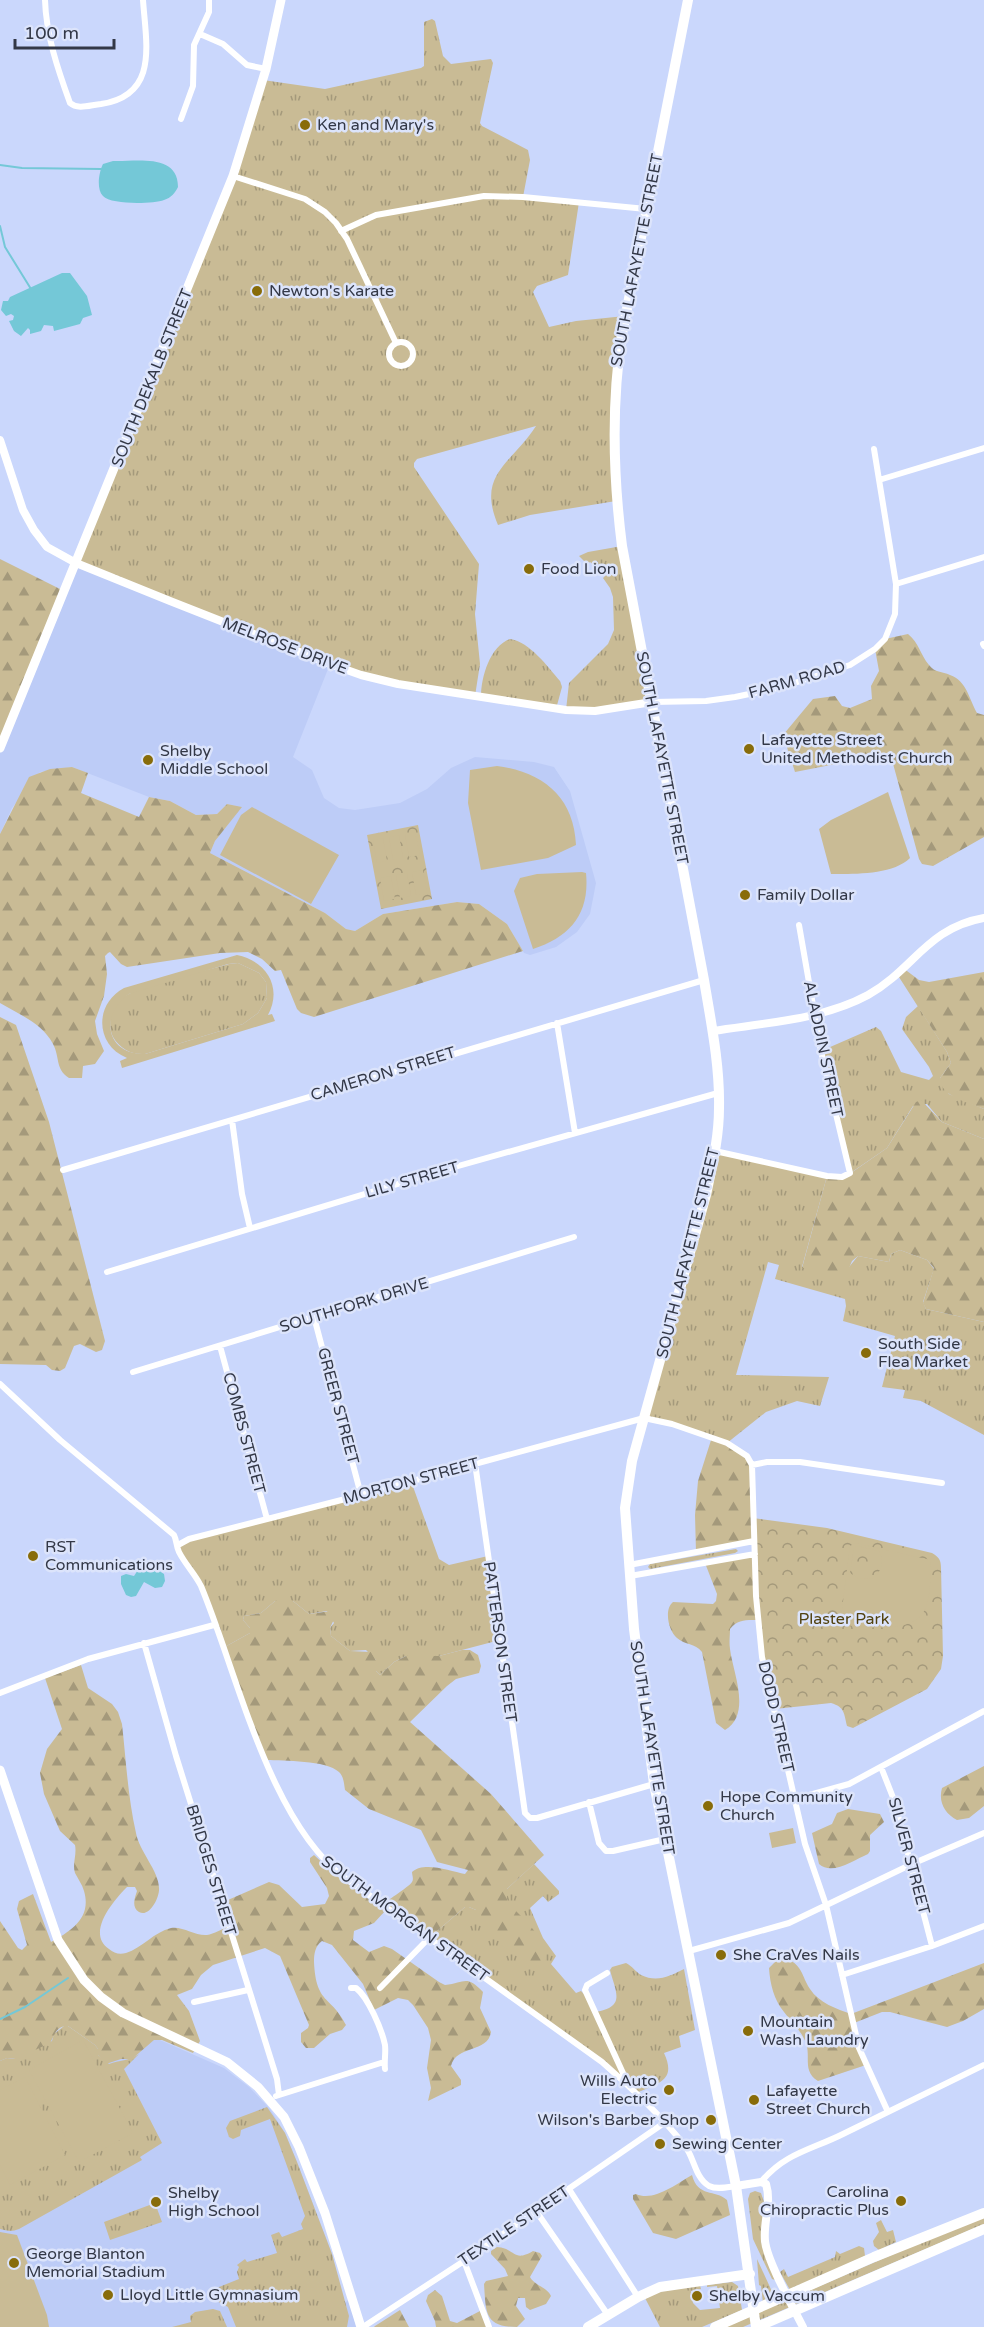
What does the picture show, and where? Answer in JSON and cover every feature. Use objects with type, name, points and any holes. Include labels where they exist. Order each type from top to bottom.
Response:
[{"type":"main road","name":"SOUTH DEKALB STREET","points":[[0,748],[233,176],[266,69],[281,0]]},
{"type":"main road","name":"SOUTH LAFAYETTE STREET","points":[[688,0],[646,209],[616,376],[614,453],[616,501],[622,546],[713,1031],[719,1108],[715,1151],[706,1195],[632,1461],[625,1508],[639,1674],[654,1784],[736,2186],[757,2327]]},
{"type":"main road","points":[[0,1770],[57,1940],[84,1980],[101,1997],[123,2013],[227,2061],[274,2097],[299,2147],[338,2249],[362,2327]]},
{"type":"main road","points":[[716,2327],[904,2244],[984,2213]]},
{"type":"main road","points":[[757,2327],[984,2229]]},
{"type":"main road","points":[[588,2327],[638,2297],[666,2286],[750,2278]]},
{"type":"street","points":[[45,0],[46,22],[63,86],[70,103],[80,107],[109,103],[130,93],[139,84],[146,57],[143,0]]},
{"type":"street","points":[[181,119],[193,86],[194,45],[209,12],[210,0]]},
{"type":"street","points":[[200,34],[223,44],[247,65],[266,69]]},
{"type":"street","points":[[233,176],[305,199],[324,212],[341,231],[396,343]]},
{"type":"street","points":[[341,231],[376,214],[484,196],[523,197],[646,209]]},
{"type":"street","points":[[404,342],[412,350],[412,358],[404,366],[396,365],[390,360],[389,352],[396,343],[404,342]]},
{"type":"street","name":"MELROSE DRIVE","points":[[0,440],[27,518],[47,546],[76,562],[292,650],[361,675],[425,688],[566,710],[595,711],[652,702]]},
{"type":"street","points":[[879,480],[984,448]]},
{"type":"street","name":"FARM ROAD","points":[[652,702],[706,701],[782,687],[850,665],[875,649],[885,639],[895,614],[896,584],[874,449]]},
{"type":"street","points":[[896,584],[984,557]]},
{"type":"street","points":[[713,1031],[815,1014],[866,996],[897,974],[937,936],[956,926],[984,918]]},
{"type":"street","name":"ALADDIN STREET","points":[[715,1151],[827,1176],[842,1177],[850,1173],[815,1014],[799,925]]},
{"type":"street","name":"CAMERON STREET","points":[[63,1170],[704,980]]},
{"type":"street","points":[[557,1023],[575,1133]]},
{"type":"street","name":"LILY STREET","points":[[107,1272],[250,1228],[718,1093]]},
{"type":"street","points":[[232,1120],[242,1194],[250,1228]]},
{"type":"street","name":"SOUTHFORK DRIVE","points":[[133,1372],[574,1237]]},
{"type":"street","name":"GREER STREET","points":[[314,1317],[361,1495]]},
{"type":"street","name":"COMBS STREET","points":[[220,1346],[267,1520]]},
{"type":"street","name":"SOUTH MORGAN STREET","points":[[0,1384],[60,1440],[171,1531],[178,1545],[178,1551],[201,1587],[266,1760],[307,1840],[320,1856],[335,1871],[576,2043],[630,2087],[687,2148],[703,2181],[715,2188],[761,2182]]},
{"type":"street","points":[[644,1418],[672,1424],[728,1443],[747,1456],[752,1465],[767,1462],[800,1462],[942,1483]]},
{"type":"street","name":"MORTON STREET","points":[[178,1545],[189,1539],[644,1418]]},
{"type":"street","name":"PATTERSON STREET","points":[[475,1463],[525,1814],[530,1818],[537,1818],[589,1802]]},
{"type":"street","name":"DODD STREET","points":[[752,1465],[756,1596],[762,1657],[805,1844],[826,1905],[859,2048],[888,2112]]},
{"type":"street","points":[[629,1570],[754,1541]]},
{"type":"street","points":[[629,1570],[755,1554]]},
{"type":"street","points":[[0,1693],[88,1659],[214,1625]]},
{"type":"street","name":"BRIDGES STREET","points":[[144,1643],[277,2079],[274,2097]]},
{"type":"street","points":[[795,1799],[849,1784],[984,1711]]},
{"type":"street","name":"SILVER STREET","points":[[881,1767],[890,1788],[912,1864],[932,1946]]},
{"type":"street","points":[[654,1784],[589,1802],[599,1843],[606,1851],[665,1839]]},
{"type":"street","points":[[689,1951],[789,1923],[912,1864],[984,1833]]},
{"type":"street","points":[[842,1975],[932,1946],[984,1926]]},
{"type":"street","points":[[380,1988],[429,1938]]},
{"type":"street","points":[[607,1973],[586,1985],[585,1990],[630,2087]]},
{"type":"street","points":[[274,2097],[385,2066],[385,2048],[374,2017],[361,1992],[356,1988],[351,1988]]},
{"type":"street","points":[[194,2002],[248,1990]]},
{"type":"street","points":[[803,2326],[766,2246],[765,2230],[769,2196],[766,2184],[761,2182],[781,2161],[984,2065]]},
{"type":"street","name":"TEXTILE STREET","points":[[362,2327],[464,2261],[664,2123]]},
{"type":"street","points":[[569,2189],[638,2297]]},
{"type":"street","points":[[536,2211],[608,2315]]},
{"type":"street","points":[[464,2261],[489,2327]]},
{"type":"shaded area","points":[[113,161],[144,161],[163,164],[176,176],[178,187],[171,197],[159,201],[132,203],[107,199],[99,189],[99,176],[103,164]]},
{"type":"shaded area","points":[[62,273],[70,273],[87,296],[92,315],[83,318],[80,324],[54,331],[53,326],[44,325],[41,331],[30,334],[28,328],[21,336],[14,331],[9,321],[13,320],[14,316],[11,314],[6,316],[1,310],[3,301],[8,301],[10,297]]},
{"type":"shaded area","name":"Shelby Middle School","points":[[76,563],[330,664],[293,757],[312,770],[324,798],[339,808],[355,810],[400,803],[427,789],[451,768],[475,757],[534,762],[554,767],[570,791],[596,883],[590,914],[577,932],[556,947],[530,955],[524,953],[507,924],[479,904],[457,902],[383,914],[355,931],[346,929],[325,913],[210,853],[215,841],[241,807],[227,804],[217,814],[196,815],[170,801],[149,797],[72,767],[40,772],[12,808],[0,834],[0,748]]},
{"type":"shaded area","points":[[148,1567],[164,1574],[165,1581],[162,1587],[155,1588],[144,1582],[136,1596],[126,1595],[121,1584],[121,1576],[126,1574],[134,1576],[138,1570]]},
{"type":"shaded area","name":"Shelby High School","points":[[153,2037],[224,2068],[249,2087],[270,2109],[285,2133],[297,2162],[332,2254],[344,2304],[349,2299],[356,2327],[0,2327],[0,2039]]},
{"type":"green space","points":[[432,19],[435,21],[443,56],[451,64],[491,59],[493,63],[480,123],[528,150],[530,160],[523,197],[579,202],[568,275],[537,286],[533,292],[549,327],[576,321],[625,316],[622,334],[616,501],[530,515],[498,525],[492,507],[491,493],[494,481],[500,470],[536,426],[417,459],[414,463],[414,467],[479,564],[475,614],[480,664],[475,696],[361,675],[76,563],[211,233],[263,80],[325,89],[421,68],[424,66],[424,22]]},
{"type":"green space","points":[[622,546],[652,702],[566,710],[569,683],[608,644],[614,630],[613,597],[603,578],[606,575],[590,562],[587,564],[579,556],[588,552]]},
{"type":"green space","points":[[0,559],[64,591],[0,748]]},
{"type":"green space","points":[[908,634],[915,641],[931,668],[956,678],[967,691],[977,713],[984,715],[984,837],[933,866],[922,864],[919,859],[892,760],[882,755],[795,772],[783,735],[813,699],[835,696],[842,706],[850,708],[872,699],[871,686],[879,671],[875,649],[885,639]]},
{"type":"green space","points":[[510,639],[531,650],[560,681],[562,687],[556,709],[481,697],[485,672],[492,655],[497,648]]},
{"type":"green space","points":[[497,766],[528,774],[553,790],[569,813],[576,845],[548,858],[481,870],[468,803],[470,770]]},
{"type":"green space","points":[[72,767],[88,773],[81,793],[139,817],[149,797],[170,801],[196,815],[217,814],[227,804],[242,807],[215,841],[210,853],[325,913],[346,929],[355,931],[383,914],[457,902],[479,904],[507,924],[523,951],[314,1017],[301,1013],[297,1009],[281,970],[275,971],[262,959],[248,952],[220,953],[127,967],[110,952],[105,956],[107,974],[104,996],[95,1021],[97,1034],[104,1051],[95,1064],[83,1066],[82,1078],[69,1078],[62,1071],[53,1044],[43,1030],[0,1003],[0,834],[29,777],[50,769]]},
{"type":"green space","points":[[888,792],[910,858],[903,864],[884,871],[831,874],[819,829],[831,820]]},
{"type":"green space","points":[[252,807],[339,855],[311,904],[220,855],[241,815]]},
{"type":"green space","points":[[418,825],[432,899],[381,909],[367,835]]},
{"type":"green space","points":[[415,832],[420,855],[409,857],[405,834]]},
{"type":"green space","points":[[399,835],[403,858],[393,860],[389,837]]},
{"type":"green space","points":[[383,838],[387,861],[377,863],[373,840]]},
{"type":"green space","points":[[423,870],[427,894],[416,895],[412,872]]},
{"type":"green space","points":[[407,873],[411,896],[400,898],[396,875]]},
{"type":"green space","points":[[586,873],[585,900],[575,922],[557,938],[533,949],[514,891],[520,878],[537,874]]},
{"type":"green space","points":[[391,876],[395,899],[384,901],[380,878]]},
{"type":"green space","points":[[237,955],[256,963],[269,977],[274,995],[268,1015],[272,1014],[275,1021],[122,1068],[120,1061],[127,1058],[116,1052],[109,1044],[102,1024],[107,1004],[124,988]],"holes":[[[238,963],[259,973],[266,982],[267,998],[258,1013],[243,1024],[145,1054],[132,1053],[122,1048],[115,1041],[111,1032],[113,1012],[129,994],[228,964]]]},
{"type":"green space","points":[[238,963],[259,973],[266,982],[267,998],[258,1013],[243,1024],[145,1054],[127,1050],[113,1037],[110,1027],[112,1012],[121,999],[129,994],[172,979]]},
{"type":"green space","points":[[903,968],[919,980],[929,982],[984,972],[984,1109],[950,1095],[941,1085],[940,1078],[951,1063],[947,1052],[897,974]]},
{"type":"green space","points":[[918,1006],[947,1052],[951,1063],[940,1078],[949,1094],[984,1109],[984,1139],[942,1122],[927,1104],[913,1106],[887,1148],[852,1172],[821,1051],[876,1027],[881,1031],[901,1072],[929,1080],[933,1076],[929,1067],[902,1029],[906,1017]]},
{"type":"green space","points":[[0,1017],[16,1025],[49,1122],[105,1341],[102,1350],[96,1352],[80,1344],[74,1346],[65,1368],[60,1371],[52,1370],[46,1365],[0,1364]]},
{"type":"green space","points":[[921,1100],[942,1122],[984,1139],[984,1322],[926,1309],[923,1303],[934,1268],[927,1260],[900,1250],[891,1254],[889,1262],[858,1256],[852,1261],[847,1273],[802,1268],[827,1176],[848,1175],[887,1148],[916,1102]]},
{"type":"green space","points":[[715,1151],[827,1176],[802,1267],[849,1267],[858,1256],[889,1262],[891,1254],[900,1250],[927,1260],[934,1269],[923,1302],[926,1309],[984,1322],[984,1435],[921,1401],[903,1398],[905,1390],[882,1387],[895,1336],[843,1321],[845,1299],[775,1279],[779,1265],[768,1262],[736,1375],[829,1377],[820,1406],[797,1401],[766,1412],[727,1443],[644,1418]]},
{"type":"green space","points":[[712,1437],[750,1460],[754,1541],[696,1552],[695,1515],[698,1481]]},
{"type":"green space","points":[[411,1481],[439,1559],[449,1565],[488,1556],[500,1640],[439,1656],[406,1656],[394,1662],[380,1675],[376,1671],[376,1660],[366,1650],[350,1651],[331,1636],[330,1628],[334,1623],[327,1611],[309,1614],[293,1601],[275,1601],[261,1613],[244,1616],[243,1620],[250,1628],[250,1633],[223,1648],[201,1587],[178,1551],[179,1544]]},
{"type":"green space","name":"Plaster Park","points":[[753,1518],[827,1528],[932,1553],[938,1557],[941,1565],[943,1656],[941,1669],[927,1689],[853,1728],[847,1726],[841,1709],[831,1703],[775,1709],[762,1657]]},
{"type":"green space","points":[[855,1543],[931,1560],[929,1596],[920,1616],[901,1626],[840,1625],[850,1546]],"holes":[[[857,1546],[879,1551],[881,1566],[873,1578],[859,1579],[850,1573],[854,1548]]]},
{"type":"green space","points":[[736,1549],[738,1551],[735,1553],[650,1569],[648,1567],[650,1564]]},
{"type":"green space","points":[[755,1554],[758,1620],[739,1622],[730,1629],[730,1649],[739,1692],[739,1704],[738,1714],[725,1730],[716,1723],[702,1652],[677,1638],[671,1630],[668,1614],[673,1602],[713,1604],[716,1601],[717,1594],[705,1563]]},
{"type":"green space","points":[[284,1598],[293,1601],[309,1614],[331,1611],[336,1615],[330,1628],[331,1636],[350,1651],[371,1652],[376,1660],[376,1671],[380,1675],[394,1662],[406,1656],[439,1656],[462,1650],[470,1650],[478,1655],[481,1666],[479,1673],[456,1679],[410,1722],[491,1794],[544,1855],[507,1889],[507,1902],[541,1941],[546,1958],[542,1965],[529,1969],[476,1910],[469,1907],[465,1907],[429,1938],[383,1904],[412,1882],[412,1872],[417,1869],[430,1867],[465,1874],[468,1870],[437,1862],[421,1830],[369,1809],[345,1790],[342,1776],[333,1768],[304,1762],[266,1760],[223,1648],[250,1633],[250,1628],[243,1620],[244,1616],[261,1613],[275,1601]]},
{"type":"green space","points":[[81,1665],[88,1688],[112,1704],[118,1712],[122,1724],[129,1793],[136,1833],[156,1875],[159,1888],[154,1905],[143,1913],[135,1907],[137,1891],[135,1887],[127,1887],[104,1916],[100,1934],[102,1942],[113,1952],[121,1954],[132,1951],[171,1928],[180,1928],[202,1935],[212,1934],[229,1926],[221,1903],[269,1882],[279,1885],[302,1907],[325,1904],[329,1896],[327,1888],[310,1862],[310,1858],[314,1855],[338,1877],[385,1911],[374,1923],[354,1931],[353,1940],[369,1952],[384,1946],[392,1949],[445,1985],[469,1981],[483,1992],[480,2008],[491,2032],[489,2039],[484,2043],[454,2059],[451,2066],[461,2080],[461,2085],[428,2101],[431,2088],[427,2068],[431,2040],[428,2028],[413,2005],[408,2000],[398,1998],[374,2010],[363,1984],[332,1945],[322,1941],[316,1948],[314,1956],[315,1976],[321,1993],[346,2025],[342,2030],[330,2034],[314,2048],[306,2048],[301,2042],[301,2033],[309,2025],[280,1956],[265,1948],[213,1965],[201,1975],[192,1989],[177,1995],[189,2011],[200,2041],[193,2053],[162,2040],[154,2040],[132,2059],[121,2059],[106,2064],[98,2055],[95,2045],[68,2026],[64,2026],[58,2029],[50,2043],[16,2059],[7,2058],[0,2061],[0,1921],[18,1948],[22,1950],[27,1945],[17,1909],[19,1901],[33,1894],[51,1942],[72,1928],[85,1909],[84,1891],[74,1870],[75,1845],[60,1831],[44,1794],[40,1773],[47,1749],[62,1729],[45,1678]]},
{"type":"green space","points":[[984,1766],[984,1806],[969,1818],[957,1820],[944,1807],[941,1798],[942,1788]]},
{"type":"green space","points":[[848,1809],[880,1814],[884,1822],[870,1835],[868,1854],[837,1868],[824,1867],[819,1864],[812,1833],[832,1824],[837,1813]]},
{"type":"green space","points":[[793,1828],[796,1843],[772,1848],[769,1833]]},
{"type":"green space","points":[[534,1864],[559,1891],[559,1894],[548,1902],[543,1896],[530,1908],[543,1938],[556,1956],[551,1964],[576,1993],[581,1991],[588,1998],[595,2012],[605,2010],[615,2003],[616,1992],[610,1970],[612,1967],[626,1963],[641,1975],[652,1978],[668,1976],[684,1969],[695,2030],[679,2036],[681,2047],[664,2053],[667,2075],[658,2083],[636,2093],[602,2062],[429,1938],[465,1907],[476,1910],[507,1902],[507,1889]]},
{"type":"green space","points":[[787,1958],[799,1969],[818,1998],[851,2014],[984,1963],[984,2009],[947,2027],[890,2012],[882,2012],[854,2023],[866,2065],[818,2081],[808,2068],[804,2038],[781,2007],[772,1986],[769,1968],[776,1961]]},
{"type":"green space","points":[[64,2026],[68,2026],[95,2045],[98,2055],[109,2064],[139,2054],[124,2069],[162,2143],[140,2157],[142,2160],[19,2229],[10,2231],[0,2229],[0,2061],[7,2058],[14,2059],[52,2041],[54,2034]]},
{"type":"green space","points":[[83,2040],[133,2133],[79,2162],[29,2070]]},
{"type":"green space","points":[[25,2077],[65,2155],[10,2185],[0,2165],[0,2090]]},
{"type":"green space","points":[[267,2107],[285,2133],[332,2254],[349,2316],[347,2327],[236,2327],[228,2307],[213,2299],[209,2291],[239,2279],[237,2265],[245,2259],[247,2262],[277,2253],[271,2235],[279,2232],[282,2237],[303,2229],[301,2224],[305,2216],[270,2119],[241,2130],[240,2136],[233,2139],[229,2137],[226,2128],[230,2121]]},
{"type":"green space","points":[[692,2175],[698,2187],[727,2200],[730,2215],[676,2239],[653,2233],[633,2199],[633,2195],[657,2194]]},
{"type":"green space","points":[[755,2191],[761,2193],[765,2205],[761,2241],[775,2280],[772,2279],[753,2239],[748,2199],[750,2193]]},
{"type":"green space","points":[[155,2203],[162,2222],[110,2240],[104,2222]]},
{"type":"green space","points":[[984,2215],[984,2224],[743,2327],[725,2327]]},
{"type":"green space","points":[[881,2220],[887,2232],[893,2230],[896,2242],[879,2250],[874,2246],[873,2241],[879,2232],[876,2223]]},
{"type":"green space","name":"George Blanton Memorial Stadium","points":[[0,2232],[17,2235],[47,2315],[49,2327],[0,2327]]},
{"type":"green space","points":[[859,2246],[864,2248],[865,2256],[790,2290],[780,2272],[784,2269],[788,2277],[835,2257],[836,2251],[840,2254]]},
{"type":"green space","points":[[497,2247],[521,2256],[533,2251],[542,2256],[530,2277],[551,2296],[546,2304],[530,2310],[526,2307],[525,2298],[518,2298],[516,2306],[525,2319],[517,2327],[493,2321],[485,2303],[484,2284],[486,2281],[508,2276],[505,2269],[491,2254],[491,2251]]},
{"type":"green space","points":[[757,2259],[775,2298],[763,2303],[759,2285]]},
{"type":"green space","points":[[732,2282],[738,2286],[742,2310],[702,2327],[660,2327],[645,2298],[657,2292],[700,2285],[701,2289],[691,2291],[693,2303],[700,2310],[720,2308],[717,2286],[707,2287],[707,2285]]},
{"type":"green space","points":[[435,2290],[442,2296],[450,2321],[457,2323],[480,2311],[487,2327],[436,2327],[426,2301],[428,2295]]},
{"type":"green space","points":[[213,2309],[220,2311],[227,2327],[172,2327],[191,2322],[190,2316],[195,2312]]},
{"type":"green space","points":[[400,2310],[409,2327],[374,2327],[375,2326]]},
{"type":"waterway","points":[[0,165],[22,168],[101,169]]},
{"type":"waterway","points":[[0,226],[5,247],[31,289]]},
{"type":"waterway","points":[[0,2019],[25,2007],[68,1978]]},
{"type":"place","name":"Ken and Mary's","points":[[305,125]]},
{"type":"place","name":"Newton's Karate","points":[[257,291]]},
{"type":"place","name":"Food Lion","points":[[529,569]]},
{"type":"place","name":"Lafayette Street United Methodist Church","points":[[749,749]]},
{"type":"place","name":"Shelby Middle School","points":[[148,760]]},
{"type":"place","name":"Family Dollar","points":[[745,895]]},
{"type":"place","name":"South Side Flea Market","points":[[866,1353]]},
{"type":"place","name":"RST Communications","points":[[33,1556]]},
{"type":"place","name":"Hope Community Church","points":[[708,1806]]},
{"type":"place","name":"She CraVes Nails","points":[[721,1955]]},
{"type":"place","name":"Mountain Wash Laundry","points":[[748,2031]]},
{"type":"place","name":"Wills Auto Electric","points":[[669,2090]]},
{"type":"place","name":"Lafayette Street Church","points":[[754,2100]]},
{"type":"place","name":"Wilson's Barber Shop","points":[[711,2120]]},
{"type":"place","name":"Sewing Center","points":[[660,2144]]},
{"type":"place","name":"Carolina Chiropractic Plus","points":[[901,2201]]},
{"type":"place","name":"Shelby High School","points":[[156,2202]]},
{"type":"place","name":"George Blanton Memorial Stadium","points":[[14,2263]]},
{"type":"place","name":"Lloyd Little Gymnasium","points":[[108,2295]]},
{"type":"place","name":"Shelby Vaccum","points":[[697,2296]]}]
